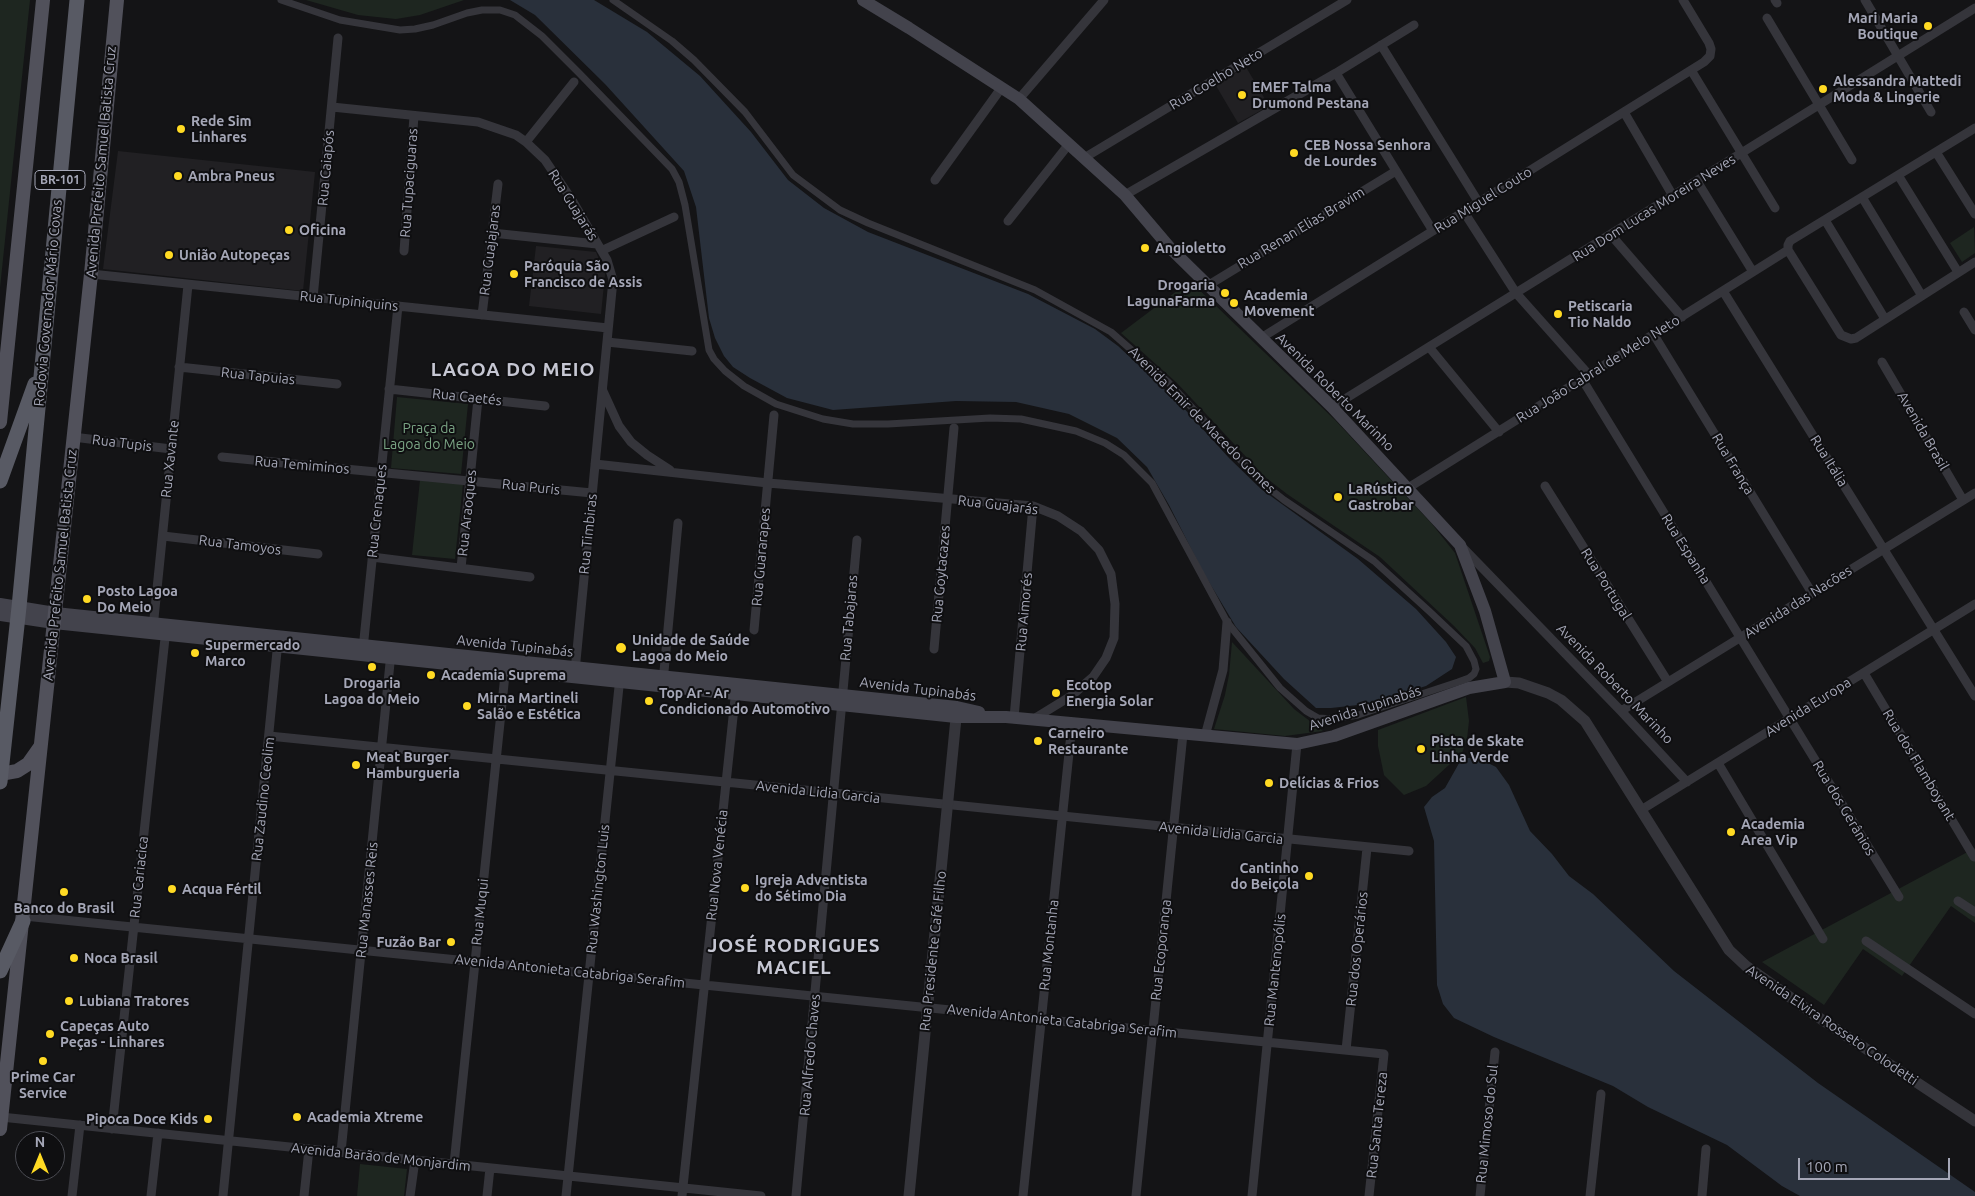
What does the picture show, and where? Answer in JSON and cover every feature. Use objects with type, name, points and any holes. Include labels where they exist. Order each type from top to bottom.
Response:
[{"type":"highway","name":"Rodovia Governador Mário Covas","points":[[0,777],[19,612],[77,0]]},
{"type":"highway","points":[[0,481],[43,361]]},
{"type":"highway","points":[[0,970],[23,919]]},
{"type":"main road","points":[[0,422],[43,0]]},
{"type":"main road","name":"Avenida Prefeito Samuel Batista Cruz","points":[[1,1123],[91,274],[117,0]]},
{"type":"main road","name":"Avenida Roberto Marinho","points":[[863,0],[1019,99],[1125,195],[1170,248],[1332,407],[1460,545]]},
{"type":"main road","points":[[1460,545],[1485,612],[1499,655],[1505,682]]},
{"type":"main road","points":[[0,604],[19,612]]},
{"type":"main road","points":[[0,615],[19,612]]},
{"type":"main road","name":"Avenida Tupinabás","points":[[19,612],[54,618],[1010,718],[1297,744],[1334,736],[1469,688],[1505,682]]},
{"type":"main road","points":[[0,777],[18,771],[28,764],[41,746]]},
{"type":"street","name":"Avenida Emir de Macedo Gomes","points":[[281,0],[340,20],[400,30],[433,25],[467,13],[482,10],[500,10],[515,15],[542,36],[672,169],[679,182],[685,205],[709,350],[725,371],[744,386],[776,404],[823,419],[853,424],[888,424],[990,418],[1021,419],[1076,431],[1106,443],[1124,455],[1152,483],[1227,622],[1280,688],[1306,711],[1318,718],[1334,719],[1358,715],[1469,678],[1476,669],[1466,646],[1374,561],[1284,500],[1261,482],[1168,382],[1111,332],[1035,290],[840,210],[793,175],[745,112],[694,60],[672,41],[613,0]]},
{"type":"street","points":[[1019,99],[1104,0]]},
{"type":"street","name":"Rua Coelho Neto","points":[[1084,158],[1347,0]]},
{"type":"street","name":"Rua Miguel Couto","points":[[1261,338],[1704,62],[1710,56],[1711,49],[1683,0]]},
{"type":"street","points":[[1865,0],[1931,112]]},
{"type":"street","points":[[1970,0],[1975,8]]},
{"type":"street","name":"Rua Dom Lucas Moreira Neves","points":[[1332,407],[1975,8]]},
{"type":"street","points":[[1767,18],[1852,160]]},
{"type":"street","points":[[1125,195],[1336,73],[1414,25]]},
{"type":"street","name":"Rua Caiapós","points":[[314,298],[338,38]]},
{"type":"street","points":[[1381,45],[1479,202]]},
{"type":"street","points":[[1691,70],[1776,208]]},
{"type":"street","points":[[1336,73],[1433,231]]},
{"type":"street","points":[[526,142],[574,82]]},
{"type":"street","points":[[935,180],[1002,87]]},
{"type":"street","name":"Rua Guajarás","points":[[332,107],[478,122],[516,135],[545,160],[600,247],[613,280],[603,391],[619,426],[631,442],[647,456],[674,473]]},
{"type":"street","points":[[1624,112],[1673,196]]},
{"type":"street","name":"Rua Tupaciguaras","points":[[404,250],[414,116]]},
{"type":"street","name":"Rua João Cabral de Melo Neto","points":[[1408,488],[1788,250],[1790,242],[1936,152],[1974,131]]},
{"type":"street","points":[[1008,221],[1069,144]]},
{"type":"street","points":[[1936,152],[1975,214]]},
{"type":"street","name":"Rua Renan Elias Bravim","points":[[1207,286],[1396,171]]},
{"type":"street","points":[[1898,175],[1958,272]]},
{"type":"street","points":[[1697,181],[1753,272]]},
{"type":"street","name":"Rua Guajajaras","points":[[482,315],[498,184]]},
{"type":"street","points":[[1862,197],[1922,296]]},
{"type":"street","name":"Rua Espanha","points":[[1464,212],[1516,293],[1586,377],[1790,718]]},
{"type":"street","points":[[492,233],[600,247],[674,217]]},
{"type":"street","points":[[1825,220],[1885,319]]},
{"type":"street","points":[[1611,235],[1682,317]]},
{"type":"street","points":[[1788,250],[1841,335],[1845,338],[1856,338],[1975,262]]},
{"type":"street","name":"Rua Tupiniquins","points":[[91,274],[608,328]]},
{"type":"street","name":"Rua Xavante","points":[[159,629],[162,536],[188,285]]},
{"type":"street","name":"Rua Itália","points":[[1723,291],[1975,696]]},
{"type":"street","name":"Rua Crenaques","points":[[363,650],[398,306]]},
{"type":"street","points":[[1964,312],[1975,330]]},
{"type":"street","name":"Rua França","points":[[1654,335],[1812,593]]},
{"type":"street","points":[[607,342],[692,351]]},
{"type":"street","points":[[1430,347],[1499,432]]},
{"type":"street","name":"Avenida Brasil","points":[[1882,362],[1963,500]]},
{"type":"street","name":"Rua Tapuias","points":[[180,367],[337,384]]},
{"type":"street","name":"Rua Caetés","points":[[389,389],[545,406]]},
{"type":"street","name":"Rua Timbiras","points":[[575,672],[603,391]]},
{"type":"street","name":"Rua Araoques","points":[[461,568],[478,399]]},
{"type":"street","name":"Rua Guararapes","points":[[754,630],[774,415]]},
{"type":"street","name":"Rua Goytacazes","points":[[934,649],[954,428]]},
{"type":"street","name":"Rua Tupis","points":[[73,437],[171,449]]},
{"type":"street","name":"Rua Temiminos","points":[[222,458],[470,481]]},
{"type":"street","name":"Rua Guajarás","points":[[595,464],[768,483],[1033,506],[1058,516],[1080,531],[1099,550],[1111,574],[1115,604],[1114,638],[1106,658],[1093,677],[1071,696],[1032,720]]},
{"type":"street","name":"Rua Puris","points":[[470,481],[592,493]]},
{"type":"street","name":"Rua Portugal","points":[[1545,486],[1668,682]]},
{"type":"street","name":"Avenida das Nacões","points":[[1621,710],[1975,493]]},
{"type":"street","name":"Rua Aimorés","points":[[1010,718],[1033,506]]},
{"type":"street","points":[[663,681],[678,523]]},
{"type":"street","name":"Rua Tamoyos","points":[[162,536],[318,554]]},
{"type":"street","name":"Rua Tabajaras","points":[[842,700],[856,540]]},
{"type":"street","name":"Avenida Roberto Marinho","points":[[1460,545],[1621,710],[1687,782]]},
{"type":"street","points":[[372,557],[530,577]]},
{"type":"street","name":"Avenida Europa","points":[[1642,810],[1975,604]]},
{"type":"street","points":[[1205,736],[1224,670],[1227,622]]},
{"type":"street","name":"Rua Cariacica","points":[[112,1129],[134,927],[159,629]]},
{"type":"street","name":"Rua Zaudino Ceolim","points":[[223,1196],[278,641]]},
{"type":"street","name":"Rua Manasses Reis","points":[[341,1152],[391,653]]},
{"type":"street","name":"Rua Muqui","points":[[454,1164],[506,665]]},
{"type":"street","name":"Rua dos Flamboyant","points":[[1864,673],[1974,858]]},
{"type":"street","name":"Rua Washington Luis","points":[[566,1196],[620,677]]},
{"type":"street","name":"Avenida Tupinabás","points":[[1505,682],[1519,683],[1548,693],[1573,709],[1585,721],[1642,810]]},
{"type":"street","name":"Rua Nova Venécia","points":[[682,1192],[736,689]]},
{"type":"street","name":"Rua Alfredo Chaves","points":[[796,1196],[842,700]]},
{"type":"street","name":"Rua Presidente Café Filho","points":[[908,1196],[957,712]]},
{"type":"street","name":"Rua dos Gerânios","points":[[1790,718],[1899,897]]},
{"type":"street","name":"Rua Montanha","points":[[1023,1196],[1072,724]]},
{"type":"street","name":"Rua Ecoporanga","points":[[1136,1196],[1183,734]]},
{"type":"street","name":"Avenida Lidia Garcia","points":[[269,736],[1409,851]]},
{"type":"street","name":"Rua Mantenopólis","points":[[1252,1196],[1297,744]]},
{"type":"street","points":[[1718,764],[1823,939]]},
{"type":"street","name":"Avenida Elvira Rosseto Colodetti","points":[[1642,810],[1677,870],[1730,950],[1746,966],[1818,1017],[1975,1121]]},
{"type":"street","name":"Rua dos Operários","points":[[1346,1050],[1367,848]]},
{"type":"street","points":[[1958,902],[1975,912]]},
{"type":"street","name":"Avenida Antonieta Catabriga Serafim","points":[[23,919],[134,927],[1384,1054]]},
{"type":"street","points":[[1866,941],[1975,1014]]},
{"type":"street","name":"Rua Mimoso do Sul","points":[[1480,1196],[1495,1052]]},
{"type":"street","name":"Rua Santa Tereza","points":[[1369,1196],[1384,1054]]},
{"type":"street","points":[[1590,1196],[1601,1094]]},
{"type":"street","name":"Avenida Barão de Monjardim","points":[[1,1123],[80,1125],[568,1176],[682,1192],[756,1196]]},
{"type":"street","points":[[72,1196],[80,1125]]},
{"type":"street","points":[[151,1196],[158,1133]]},
{"type":"street","points":[[304,1196],[309,1149]]},
{"type":"street","points":[[1702,1196],[1706,1149]]},
{"type":"street","points":[[410,1196],[414,1160]]},
{"type":"street","points":[[487,1196],[490,1168]]},
{"type":"shaded area","points":[[510,0],[594,0],[647,32],[700,76],[751,132],[788,180],[824,208],[868,232],[1028,294],[1095,329],[1118,346],[1180,404],[1229,458],[1261,489],[1358,559],[1416,609],[1446,642],[1456,657],[1452,669],[1426,686],[1367,704],[1316,708],[1284,679],[1236,627],[1203,572],[1169,505],[1147,467],[1117,438],[1069,414],[1016,402],[956,401],[833,410],[787,398],[733,367],[724,356],[715,338],[709,318],[696,207],[684,171],[605,84],[535,15]]},
{"type":"shaded area","name":"EMEF Talma Drumond Pestana","points":[[1246,67],[1269,106],[1238,123],[1215,84]]},
{"type":"shaded area","points":[[118,151],[315,172],[303,291],[103,269]]},
{"type":"shaded area","points":[[536,246],[596,252],[605,274],[601,314],[529,306]]},
{"type":"shaded area","points":[[1462,758],[1478,758],[1496,767],[1509,785],[1530,831],[1552,854],[1569,876],[1593,894],[1674,971],[1818,1083],[1975,1192],[1975,1196],[1800,1196],[1782,1186],[1727,1145],[1648,1107],[1613,1086],[1494,1037],[1454,1018],[1443,1004],[1437,985],[1434,841],[1424,807],[1432,797],[1445,788]]},
{"type":"green space","points":[[0,0],[30,0],[0,288]]},
{"type":"green space","points":[[306,0],[464,0],[420,15],[396,19],[358,15]]},
{"type":"green space","points":[[1974,227],[1975,253],[1962,262],[1950,243]]},
{"type":"green space","points":[[1190,281],[1336,421],[1432,524],[1455,553],[1490,657],[1489,661],[1483,663],[1475,648],[1454,626],[1380,557],[1265,477],[1177,383],[1121,333]]},
{"type":"green space","name":"Praça da Lagoa do Meio","points":[[397,397],[468,404],[461,474],[391,468]]},
{"type":"green space","points":[[420,480],[463,484],[455,559],[412,555]]},
{"type":"green space","points":[[1232,642],[1294,709],[1323,731],[1285,736],[1214,729],[1225,695]]},
{"type":"green space","name":"Pista de Skate Linha Verde","points":[[1466,697],[1469,721],[1467,739],[1462,753],[1426,786],[1404,795],[1384,775],[1378,746],[1378,730]]},
{"type":"green space","points":[[1975,848],[1975,923],[1951,906],[1902,976],[1863,949],[1824,1005],[1762,962]]},
{"type":"green space","points":[[360,1164],[407,1169],[404,1196],[357,1196]]},
{"type":"place","name":"Mari Maria Boutique","points":[[1928,26]]},
{"type":"place","name":"Alessandra Mattedi Moda & Lingerie","points":[[1823,89]]},
{"type":"place","name":"EMEF Talma Drumond Pestana","points":[[1242,95]]},
{"type":"place","name":"Rede Sim Linhares","points":[[181,129]]},
{"type":"place","name":"CEB Nossa Senhora de Lourdes","points":[[1294,153]]},
{"type":"place","name":"Ambra Pneus","points":[[178,176]]},
{"type":"place","name":"Oficina","points":[[289,230]]},
{"type":"place","name":"Angioletto","points":[[1145,248]]},
{"type":"place","name":"União Autopeças","points":[[169,255]]},
{"type":"place","name":"Paróquia São Francisco de Assis","points":[[514,274]]},
{"type":"place","name":"Drogaria LagunaFarma","points":[[1225,293]]},
{"type":"place","name":"Academia Movement","points":[[1234,303]]},
{"type":"place","name":"Petiscaria Tio Naldo","points":[[1558,314]]},
{"type":"place","name":"LaRústico Gastrobar","points":[[1338,497]]},
{"type":"place","name":"Posto Lagoa Do Meio","points":[[87,599]]},
{"type":"place","name":"Unidade de Saúde Lagoa do Meio","points":[[621,648]]},
{"type":"place","name":"Supermercado Marco","points":[[195,653]]},
{"type":"place","name":"Drogaria Lagoa do Meio","points":[[372,667]]},
{"type":"place","name":"Academia Suprema","points":[[431,675]]},
{"type":"place","name":"Ecotop Energia Solar","points":[[1056,693]]},
{"type":"place","name":"Top Ar - Ar Condicionado Automotivo","points":[[649,701]]},
{"type":"place","name":"Mirna Martineli Salão e Estética","points":[[467,706]]},
{"type":"place","name":"Carneiro Restaurante","points":[[1038,741]]},
{"type":"place","name":"Pista de Skate Linha Verde","points":[[1421,749]]},
{"type":"place","name":"Meat Burger Hamburgueria","points":[[356,765]]},
{"type":"place","name":"Delícias & Frios","points":[[1269,783]]},
{"type":"place","name":"Academia Area Vip","points":[[1731,832]]},
{"type":"place","name":"Cantinho do Beiçola","points":[[1309,876]]},
{"type":"place","name":"Igreja Adventista do Sétimo Dia","points":[[745,888]]},
{"type":"place","name":"Acqua Fértil","points":[[172,889]]},
{"type":"place","name":"Banco do Brasil","points":[[64,892]]},
{"type":"place","name":"Fuzão Bar","points":[[451,942]]},
{"type":"place","name":"Noca Brasil","points":[[74,958]]},
{"type":"place","name":"Lubiana Tratores","points":[[69,1001]]},
{"type":"place","name":"Capeças Auto Peças - Linhares","points":[[50,1034]]},
{"type":"place","name":"Prime Car Service","points":[[43,1061]]},
{"type":"place","name":"Academia Xtreme","points":[[297,1117]]},
{"type":"place","name":"Pipoca Doce Kids","points":[[208,1119]]},
{"type":"district","name":"LAGOA DO MEIO","points":[[513,370]]},
{"type":"district","name":"JOSÉ RODRIGUES MACIEL","points":[[794,957]]}]
